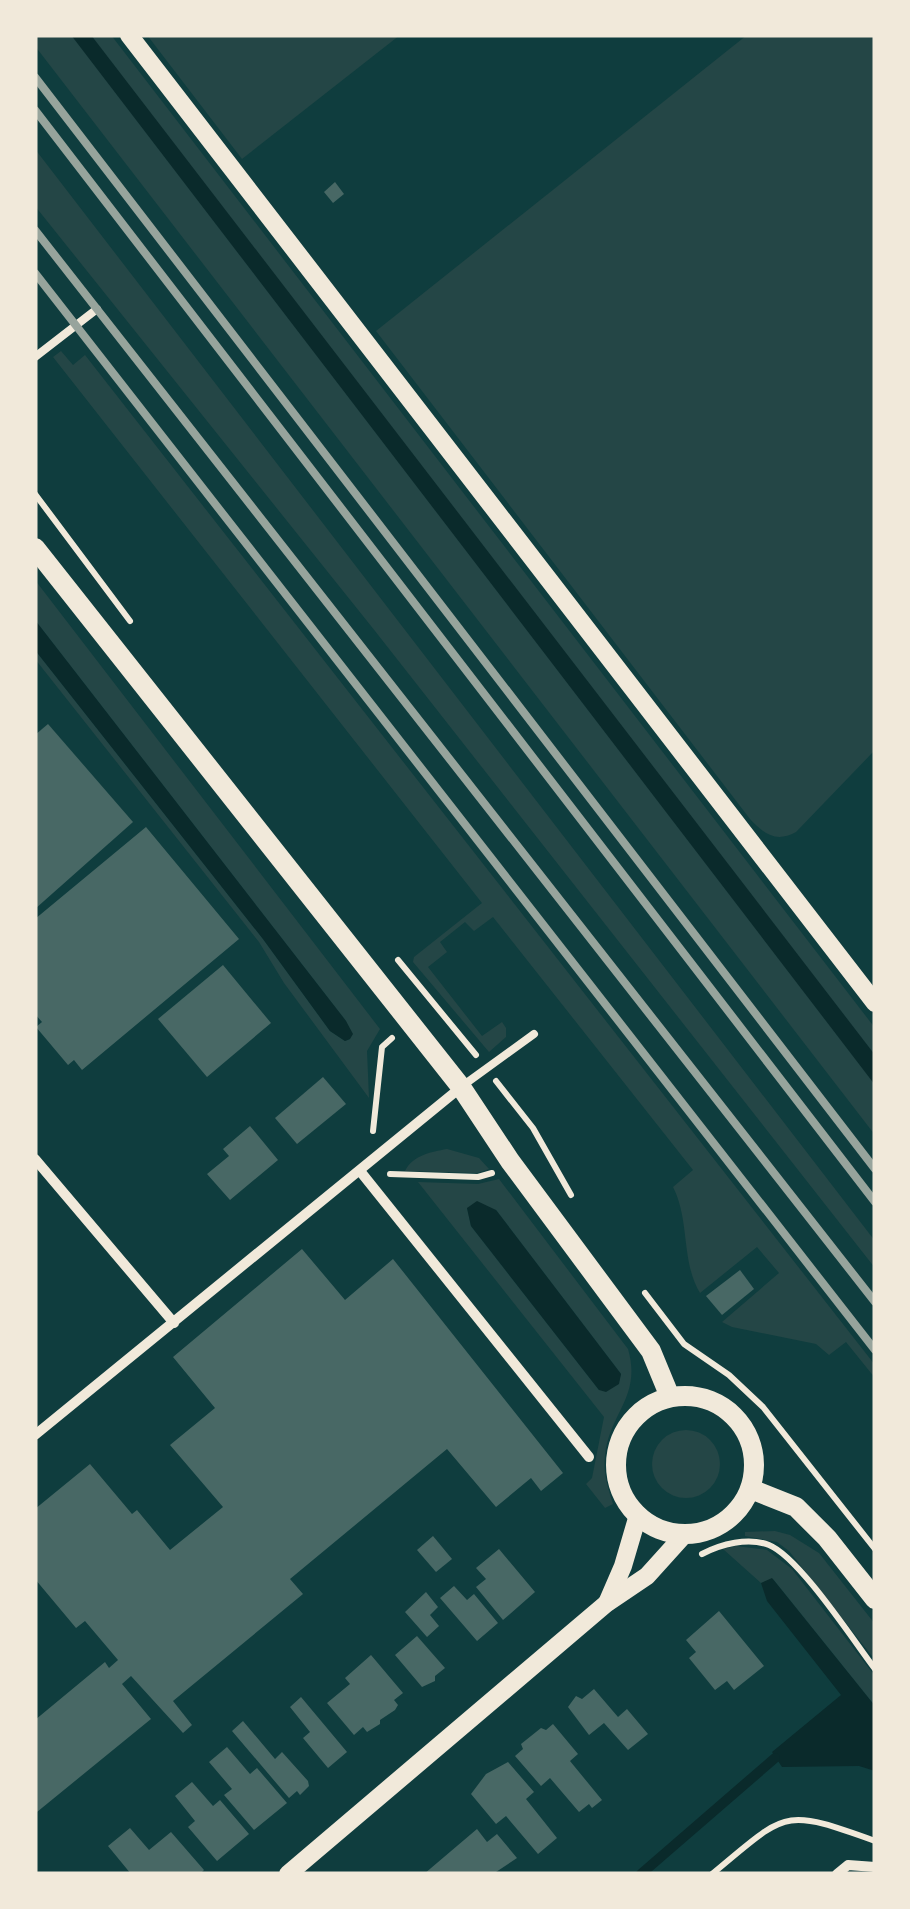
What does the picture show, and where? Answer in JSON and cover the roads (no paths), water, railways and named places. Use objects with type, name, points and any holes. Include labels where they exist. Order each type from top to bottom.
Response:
[{"type":"main road","points":[[35,548],[461,1087],[510,1161],[651,1350],[670,1398]]},
{"type":"main road","points":[[670,1398],[706,1400],[737,1419],[754,1452],[751,1488],[725,1522],[698,1534],[684,1535],[652,1526],[638,1516],[618,1484],[618,1447],[622,1435],[637,1415],[670,1398]]},
{"type":"main road","points":[[751,1488],[796,1506],[828,1538],[875,1599]]},
{"type":"street","points":[[129,35],[875,1003]]},
{"type":"street","points":[[35,1435],[461,1087]]},
{"type":"street","points":[[35,1159],[174,1323]]},
{"type":"street","points":[[360,1171],[588,1457]]},
{"type":"street","points":[[607,1603],[638,1516]]},
{"type":"street","points":[[288,1874],[607,1603],[647,1576],[684,1535]]},
{"type":"street","points":[[836,1874],[848,1865],[875,1867]]},
{"type":"lane","points":[[35,357],[97,309]]},
{"type":"lane","points":[[461,1087],[534,1034]]},
{"type":"waterway","points":[[641,1874],[775,1758]]},
{"type":"railway","points":[[35,77],[875,1169]]},
{"type":"railway","points":[[35,110],[875,1202]]},
{"type":"railway","points":[[35,230],[875,1302]]},
{"type":"railway","points":[[35,273],[875,1350]]}]
